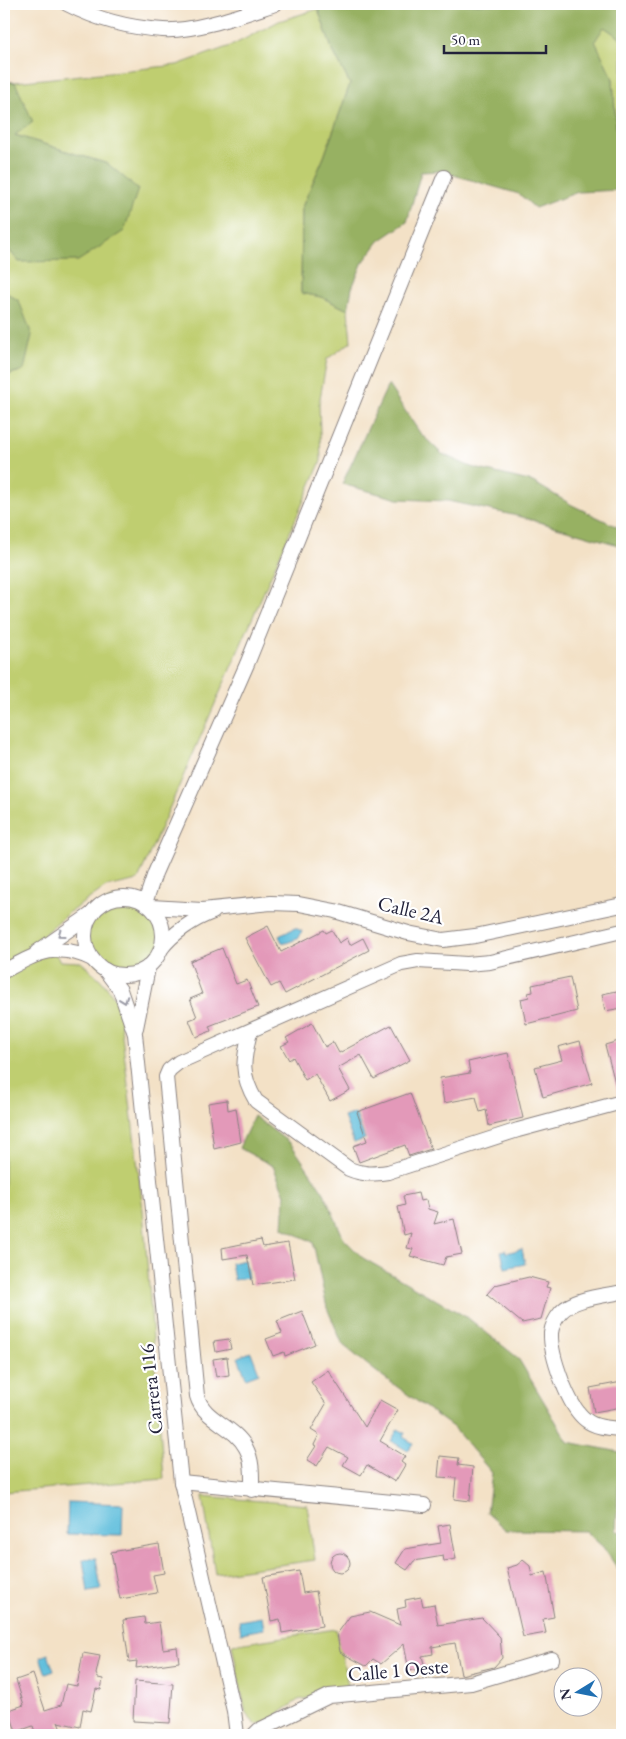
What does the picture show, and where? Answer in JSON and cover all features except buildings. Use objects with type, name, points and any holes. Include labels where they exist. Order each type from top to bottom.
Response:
[{"type":"street","points":[[67,4],[90,16],[164,30],[212,24],[275,4]]},
{"type":"street","points":[[148,905],[155,873],[247,664],[444,177]]},
{"type":"street","points":[[132,898],[155,873]]},
{"type":"street","points":[[4,971],[31,957],[47,951],[60,949],[92,959],[105,970],[127,976],[148,968],[156,960],[162,949],[162,927],[148,905],[132,898],[110,900],[31,957]]},
{"type":"street","name":"Calle 2A","points":[[148,905],[188,910],[220,909],[271,903],[299,904],[335,912],[408,933],[443,940],[475,936],[622,905]]},
{"type":"street","name":"Calle 2A","points":[[162,949],[176,934],[200,917],[220,909]]},
{"type":"street","points":[[92,959],[86,941],[88,922],[93,913]]},
{"type":"street","points":[[252,1490],[251,1462],[246,1448],[238,1436],[203,1411],[197,1396],[166,1077],[173,1064],[250,1032],[400,964],[418,961],[467,964],[490,962],[622,931]]},
{"type":"street","name":"Carrera 116","points":[[135,1034],[148,968]]},
{"type":"street","name":"Carrera 116","points":[[105,970],[120,990],[135,1034],[180,1482],[234,1710],[237,1735]]},
{"type":"street","points":[[250,1032],[243,1072],[248,1087],[256,1101],[349,1169],[358,1173],[388,1172],[518,1130],[622,1102]]},
{"type":"street","points":[[622,1292],[571,1305],[555,1320],[551,1332],[552,1347],[569,1399],[576,1411],[586,1420],[597,1426],[622,1429]]},
{"type":"street","points":[[180,1482],[424,1505]]},
{"type":"street","name":"Calle 1 Oeste","points":[[254,1735],[259,1730],[329,1696],[471,1683],[552,1659]]},
{"type":"green space","points":[[339,4],[622,4],[622,39],[604,27],[595,41],[613,79],[620,190],[578,192],[535,208],[519,194],[440,171],[421,172],[407,222],[379,241],[362,264],[352,288],[348,310],[321,297],[301,293],[302,207],[324,157],[350,84],[332,49],[318,9]]},
{"type":"green space","points":[[318,9],[332,49],[350,84],[324,157],[302,207],[301,293],[321,297],[348,310],[351,342],[327,359],[319,404],[321,461],[138,880],[106,887],[67,914],[43,935],[60,961],[81,962],[101,980],[118,1002],[143,1210],[164,1479],[4,1492],[4,376],[24,370],[19,301],[4,291],[4,244],[19,262],[108,164],[15,135],[15,82],[177,65],[233,45],[279,21]]},
{"type":"green space","points":[[603,26],[622,39],[622,190],[620,190],[613,79],[594,41]]},
{"type":"green space","points":[[15,82],[33,122],[15,135],[108,164],[138,189],[124,231],[78,261],[19,262],[4,244],[4,83]]},
{"type":"green space","points":[[4,291],[19,301],[32,335],[24,370],[4,376]]},
{"type":"green space","points":[[388,385],[420,433],[442,454],[471,467],[533,482],[572,505],[622,529],[622,546],[522,517],[448,501],[398,499],[342,484]]},
{"type":"green space","points":[[124,897],[139,900],[152,908],[160,921],[163,936],[160,951],[152,964],[139,972],[124,975],[109,972],[96,964],[88,951],[85,936],[88,921],[96,908],[109,900]]},
{"type":"green space","points":[[254,1116],[291,1144],[324,1193],[344,1239],[363,1258],[468,1318],[518,1358],[568,1442],[620,1452],[616,1531],[622,1532],[622,1575],[603,1547],[585,1531],[506,1530],[487,1513],[492,1473],[454,1428],[343,1345],[327,1308],[313,1242],[283,1228],[285,1195],[273,1166],[239,1148]]},
{"type":"green space","points":[[203,1496],[307,1505],[315,1560],[215,1574]]},
{"type":"green space","points":[[336,1629],[349,1690],[298,1700],[266,1723],[255,1724],[246,1714],[232,1645]]},
{"type":"water","points":[[295,928],[302,931],[297,939],[286,943],[282,942],[279,936]]},
{"type":"water","points":[[355,1113],[365,1139],[354,1143],[344,1117]]},
{"type":"water","points":[[522,1249],[525,1264],[505,1268],[501,1251],[506,1250],[506,1253]]},
{"type":"water","points":[[245,1260],[248,1278],[234,1280],[231,1263]]},
{"type":"water","points":[[251,1352],[259,1373],[246,1378],[238,1357]]},
{"type":"water","points":[[398,1429],[405,1433],[403,1437],[413,1443],[408,1451],[391,1441]]},
{"type":"water","points":[[68,1502],[123,1504],[122,1535],[67,1534]]},
{"type":"water","points":[[96,1558],[101,1590],[88,1592],[83,1560]]},
{"type":"water","points":[[262,1617],[264,1629],[241,1633],[239,1621]]},
{"type":"water","points":[[48,1654],[54,1671],[46,1674],[40,1657]]},
{"type":"water","points":[[4,1679],[13,1701],[4,1704]]}]
